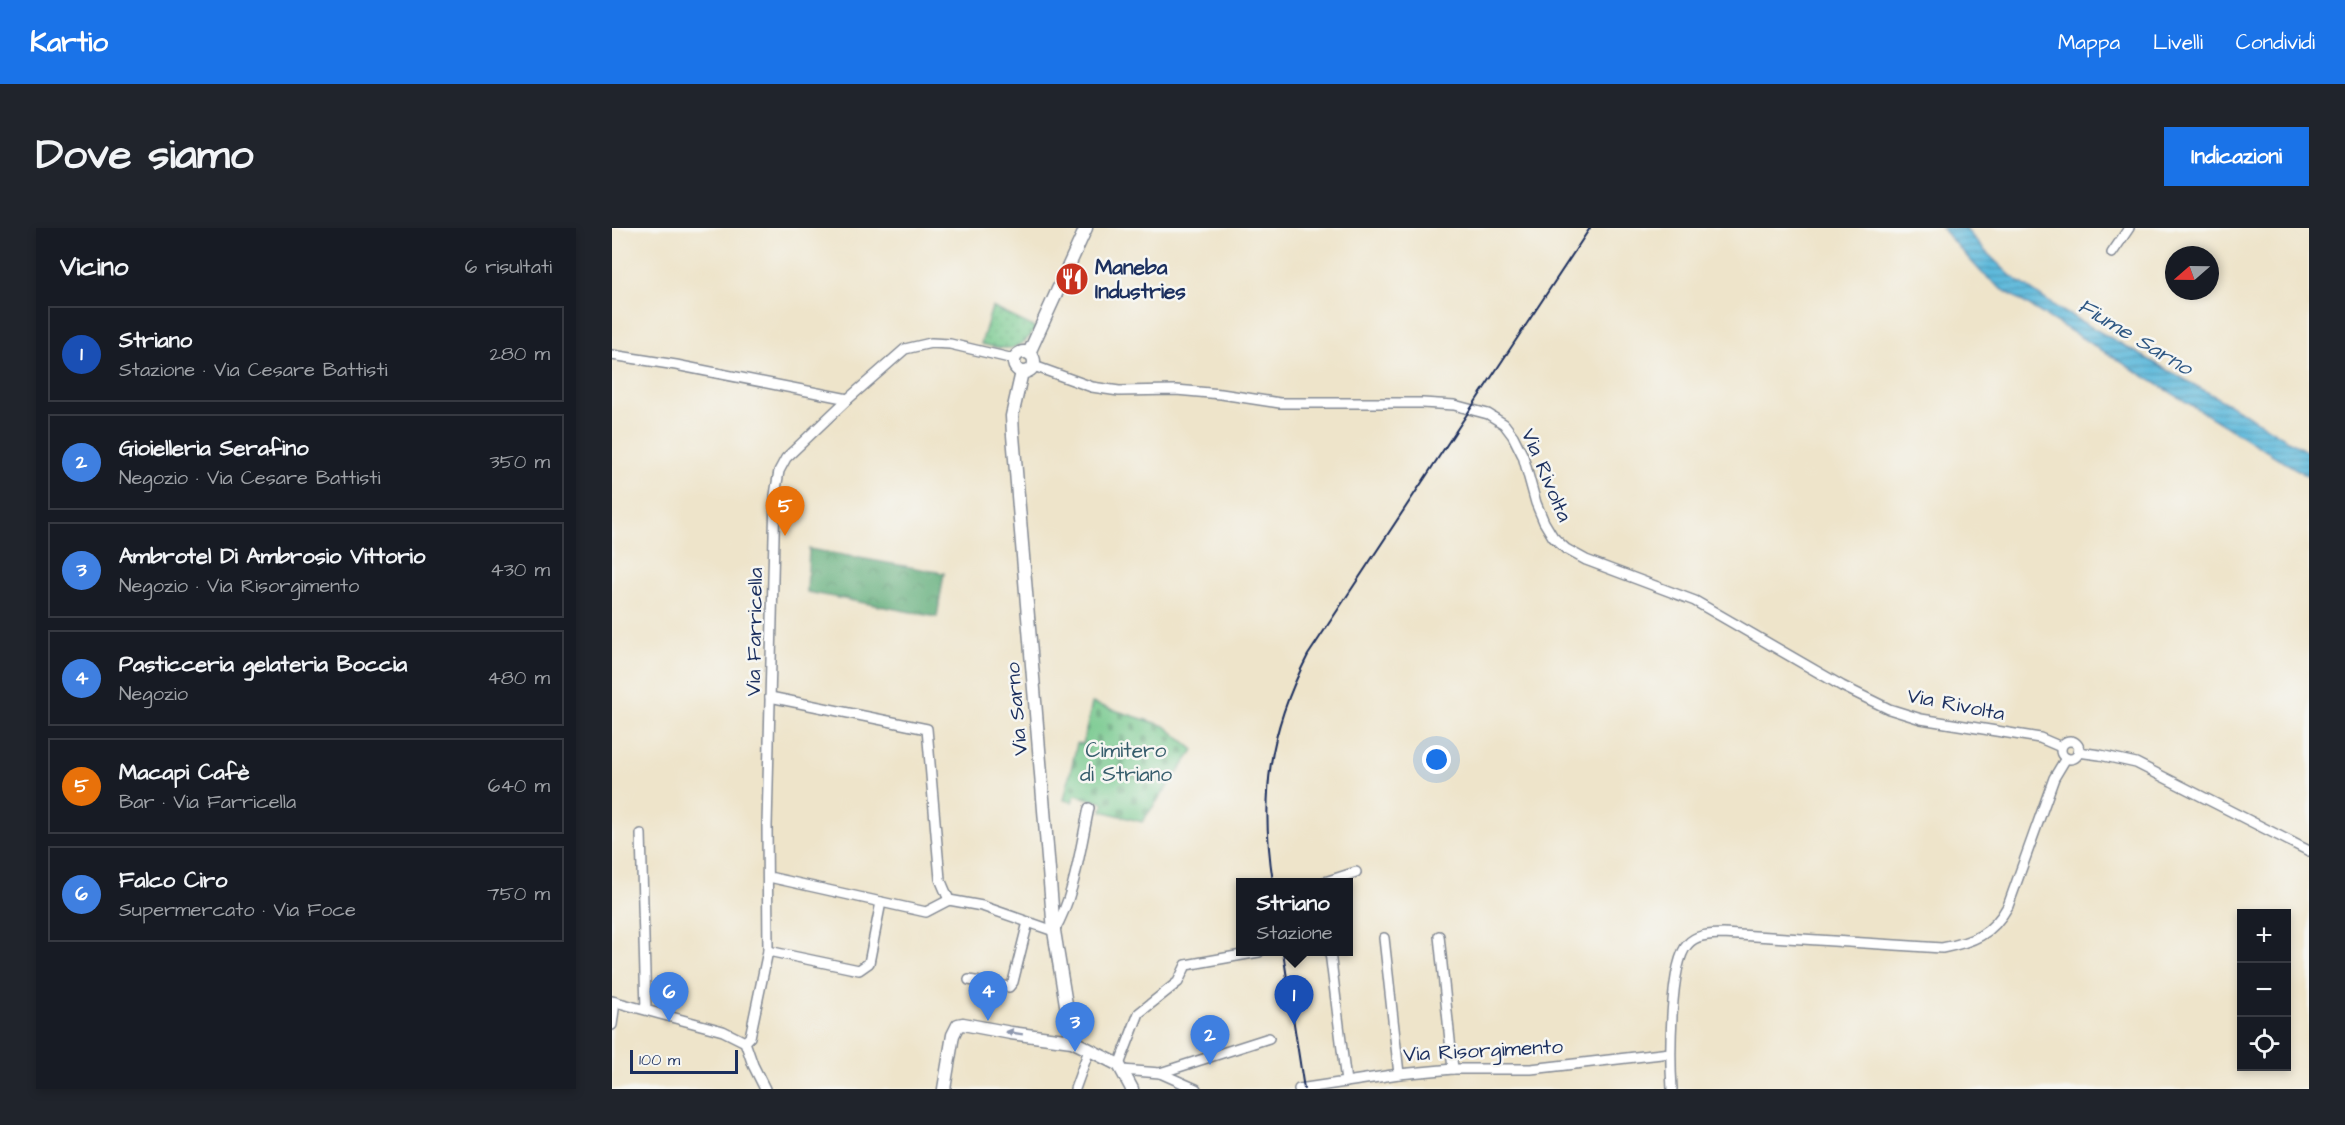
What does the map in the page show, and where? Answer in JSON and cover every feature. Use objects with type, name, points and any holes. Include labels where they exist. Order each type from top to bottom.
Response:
[{"type":"main road","points":[[1029,353],[1086,228]]},
{"type":"main road","points":[[1020,352],[1029,353],[1034,357],[1034,366],[1028,372],[1022,372],[1015,366],[1014,359],[1020,352]]},
{"type":"main road","name":"Via Sarno","points":[[1022,372],[1012,417],[1013,435],[1054,931],[1072,1041]]},
{"type":"main road","points":[[944,1089],[953,1035],[958,1025],[963,1024],[1072,1041],[1120,1068],[1132,1089]]},
{"type":"street","points":[[2112,254],[2129,228]]},
{"type":"street","name":"Via Farricella","points":[[745,1042],[750,1037],[768,951],[767,826],[775,495],[779,471],[786,458],[905,349],[931,343],[950,344],[1014,359]]},
{"type":"street","points":[[612,355],[676,365],[848,399]]},
{"type":"street","name":"Via Rivolta","points":[[1034,366],[1092,387],[1119,391],[1176,390],[1221,394],[1280,404],[1422,403],[1454,405],[1488,414],[1504,424],[1513,436],[1523,456],[1536,503],[1544,522],[1553,537],[1566,549],[1586,560],[1695,601],[1842,686],[1889,709],[1921,719],[2040,738],[2061,747]]},
{"type":"street","points":[[770,697],[927,729],[940,879],[949,900]]},
{"type":"street","points":[[2071,741],[2077,744],[2078,753],[2073,759],[2066,758],[2061,753],[2061,747],[2065,742],[2071,741]]},
{"type":"street","points":[[2078,753],[2100,755],[2136,764],[2309,850]]},
{"type":"street","points":[[1672,1089],[1670,1053],[1680,960],[1688,944],[1695,938],[1711,935],[1768,936],[1942,948],[1965,944],[1996,925],[2008,906],[2054,778],[2066,758]]},
{"type":"street","points":[[768,878],[926,912],[949,900],[982,906],[1054,931],[1068,899],[1089,808]]},
{"type":"street","points":[[641,834],[646,1009]]},
{"type":"street","points":[[1337,878],[1356,872]]},
{"type":"street","points":[[768,951],[859,970],[869,963],[881,902]]},
{"type":"street","points":[[969,980],[1009,987],[1014,982],[1028,922]]},
{"type":"street","points":[[1439,936],[1453,1069]]},
{"type":"street","points":[[1384,939],[1399,1074]]},
{"type":"street","points":[[1196,1089],[1160,1073],[1120,1068],[1139,1013],[1178,982],[1186,965],[1236,955]]},
{"type":"street","points":[[1331,956],[1346,1082]]},
{"type":"street","points":[[612,1025],[614,1002],[723,1031],[745,1042],[765,1089]]},
{"type":"street","points":[[1160,1073],[1269,1038]]},
{"type":"street","points":[[1075,1089],[1089,1050]]},
{"type":"street","name":"Via Risorgimento","points":[[1299,1089],[1399,1074],[1453,1069],[1531,1069],[1670,1053]]},
{"type":"green space","points":[[992,307],[1036,328],[1025,342],[1013,348],[998,348],[981,344]]},
{"type":"green space","points":[[809,549],[944,573],[937,617],[807,592]]},
{"type":"green space","name":"Cimitero di Striano","points":[[1092,703],[1165,726],[1194,750],[1142,822],[1102,811],[1104,803],[1075,795],[1072,802],[1064,800],[1077,743],[1083,744]]},
{"type":"water","name":"Fiume Sarno","points":[[1941,228],[1965,228],[2010,275],[2059,309],[2239,410],[2309,453],[2309,477],[2000,288],[1982,273]]},
{"type":"railway","points":[[1272,878],[1267,821],[1271,766],[1284,711],[1308,655],[1590,228]]},
{"type":"railway","points":[[1284,956],[1304,1089]]},
{"type":"place","name":"Maneba Industries","points":[[1072,279]]},
{"type":"place","name":"Macapi Cafè","points":[[785,536]]},
{"type":"place","name":"Pasticceria gelateria Boccia","points":[[988,1021]]},
{"type":"place","name":"Falco Ciro","points":[[669,1022]]},
{"type":"place","name":"Striano","points":[[1294,1025]]},
{"type":"place","name":"Ambrotel Di Ambrosio Vittorio","points":[[1075,1052]]},
{"type":"place","name":"Gioielleria Serafino","points":[[1210,1065]]}]
